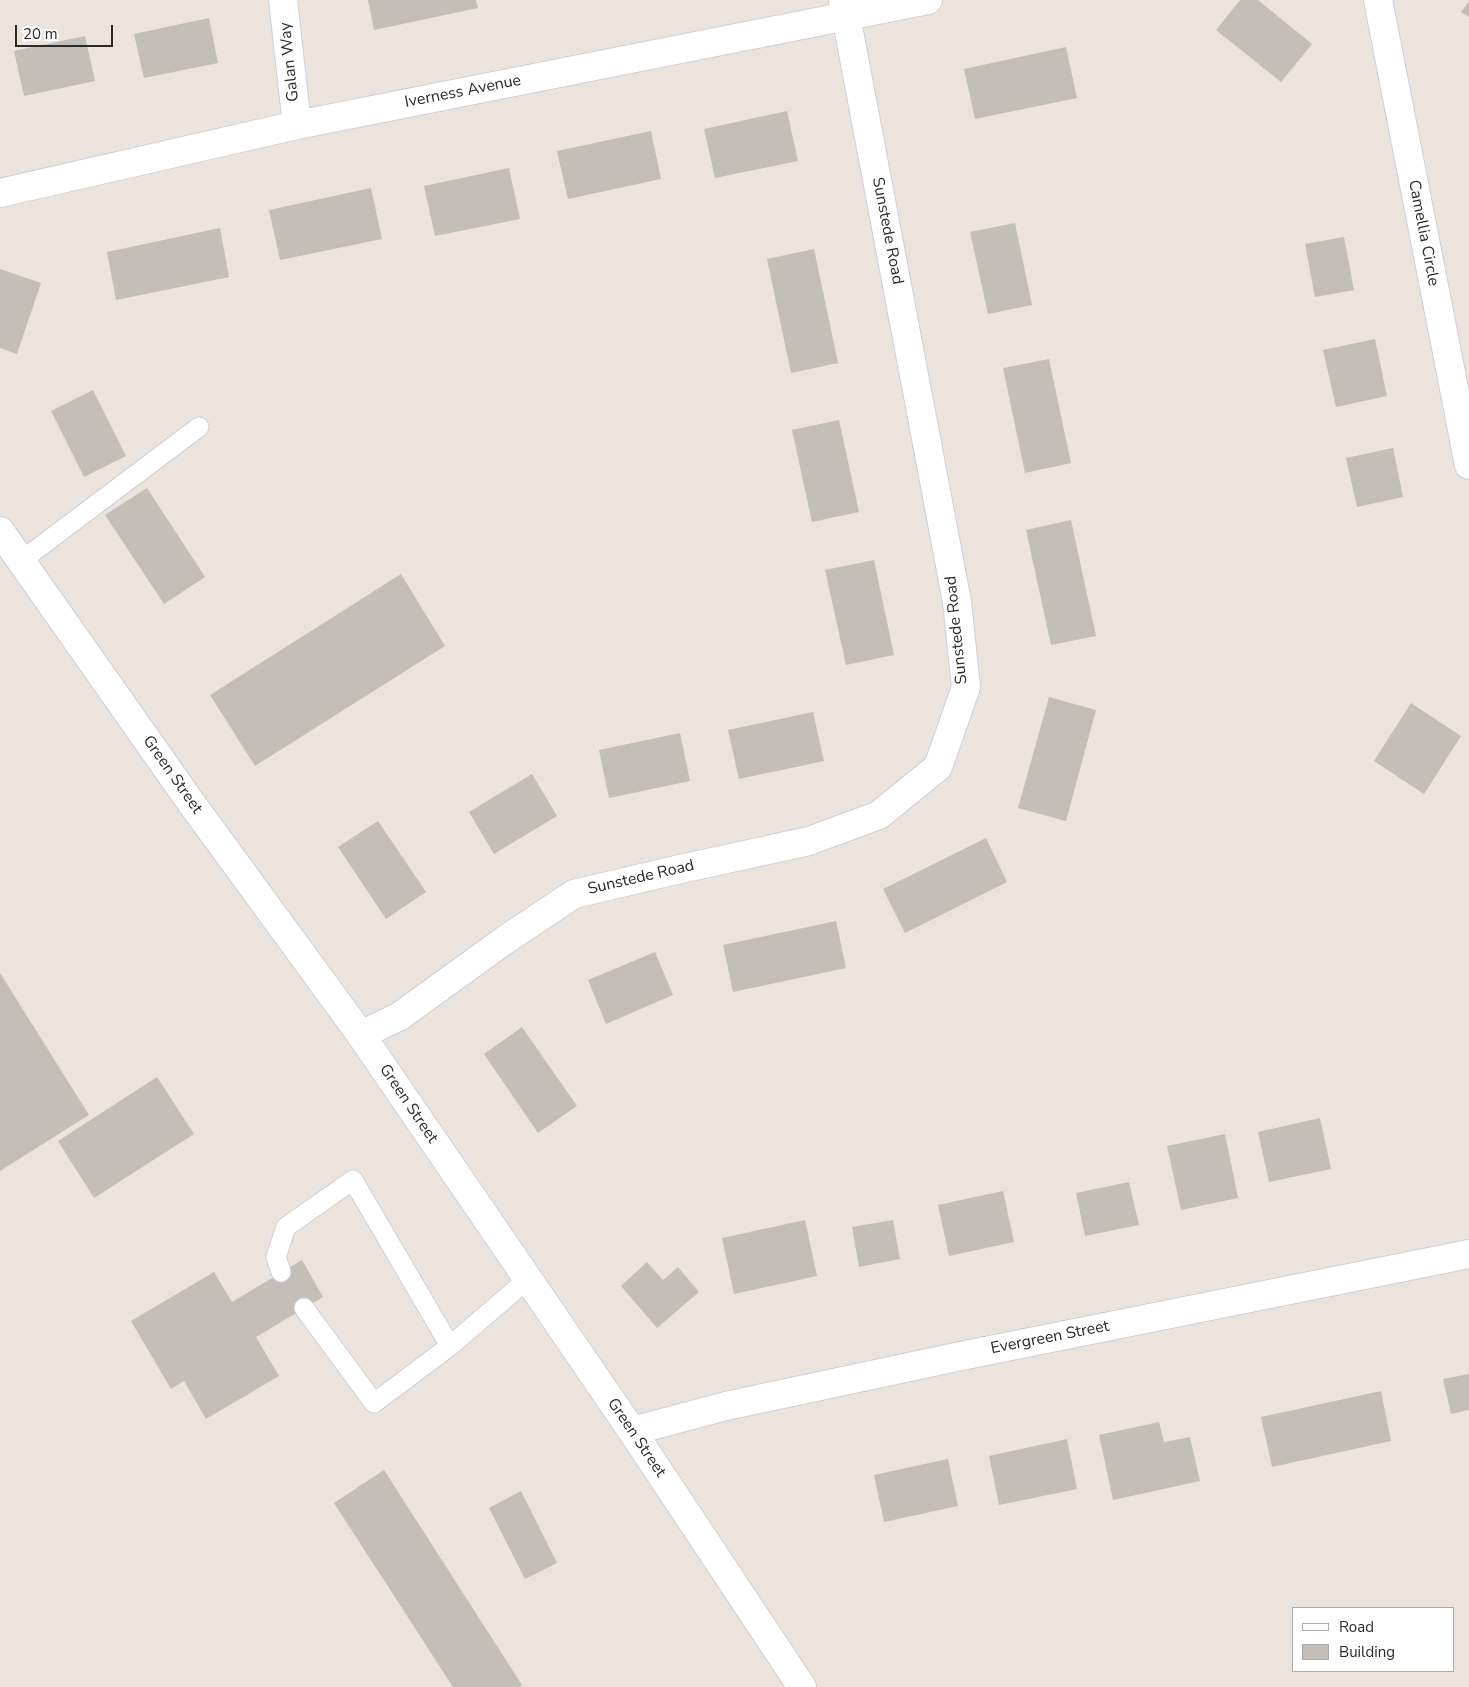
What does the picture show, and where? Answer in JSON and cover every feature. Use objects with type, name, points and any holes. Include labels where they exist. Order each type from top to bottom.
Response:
[{"type":"street","name":"Galan Way","points":[[284,0],[297,125]]},
{"type":"street","name":"Iverness Avenue","points":[[0,193],[297,125],[845,8],[928,0]]},
{"type":"street","name":"Camellia Circle","points":[[1378,0],[1469,465]]},
{"type":"street","name":"Sunstede Road","points":[[361,1035],[400,1016],[505,940],[574,894],[809,841],[879,815],[938,767],[966,687],[957,602],[845,8]]},
{"type":"street","name":"Green Street","points":[[0,531],[192,804],[361,1035],[632,1431],[802,1687]]},
{"type":"street","name":"Evergreen Street","points":[[632,1431],[726,1406],[961,1356],[1469,1254]]},
{"type":"lane","points":[[21,561],[199,427]]},
{"type":"lane","points":[[281,1272],[276,1257],[286,1227],[353,1180],[450,1346]]},
{"type":"lane","points":[[304,1308],[374,1403],[450,1346],[528,1279]]},
{"type":"building","points":[[368,0],[476,0],[478,8],[374,30]]},
{"type":"building","points":[[1240,0],[1258,0],[1312,44],[1281,82],[1216,30]]},
{"type":"building","points":[[1469,1],[1469,17],[1461,12]]},
{"type":"building","points":[[209,18],[218,63],[144,78],[134,34]]},
{"type":"building","points":[[85,36],[95,81],[24,96],[14,51]]},
{"type":"building","points":[[1066,47],[1077,98],[975,119],[964,69]]},
{"type":"building","points":[[787,111],[798,161],[715,178],[704,129]]},
{"type":"building","points":[[651,131],[661,179],[568,199],[557,151]]},
{"type":"building","points":[[509,168],[520,219],[435,236],[424,186]]},
{"type":"building","points":[[371,188],[382,239],[280,260],[269,210]]},
{"type":"building","points":[[1015,223],[1032,305],[988,314],[970,232]]},
{"type":"building","points":[[220,228],[229,277],[116,300],[107,252]]},
{"type":"building","points":[[1344,237],[1354,290],[1315,297],[1305,244]]},
{"type":"building","points":[[814,249],[838,363],[791,373],[767,259]]},
{"type":"building","points":[[0,269],[41,283],[17,354],[0,348]]},
{"type":"building","points":[[1375,339],[1387,396],[1336,407],[1323,350]]},
{"type":"building","points":[[1049,359],[1071,463],[1025,473],[1003,368]]},
{"type":"building","points":[[93,390],[126,456],[84,477],[51,411]]},
{"type":"building","points":[[839,420],[859,512],[812,522],[792,430]]},
{"type":"building","points":[[1393,448],[1403,497],[1357,507],[1346,458]]},
{"type":"building","points":[[147,488],[205,577],[164,604],[105,515]]},
{"type":"building","points":[[1071,520],[1096,636],[1051,645],[1026,530]]},
{"type":"building","points":[[874,560],[894,655],[846,665],[825,570]]},
{"type":"building","points":[[401,574],[445,646],[255,766],[210,695]]},
{"type":"building","points":[[1049,697],[1096,710],[1066,821],[1018,808]]},
{"type":"building","points":[[1411,703],[1461,736],[1424,794],[1374,761]]},
{"type":"building","points":[[813,712],[824,761],[739,779],[728,730]]},
{"type":"building","points":[[680,733],[690,781],[609,798],[599,750]]},
{"type":"building","points":[[532,774],[557,816],[494,854],[469,812]]},
{"type":"building","points":[[378,821],[426,892],[386,919],[338,847]]},
{"type":"building","points":[[986,838],[1007,882],[905,933],[883,889]]},
{"type":"building","points":[[836,921],[846,968],[733,992],[723,945]]},
{"type":"building","points":[[655,952],[673,995],[606,1024],[588,980]]},
{"type":"building","points":[[0,973],[89,1115],[0,1171]]},
{"type":"building","points":[[522,1027],[577,1106],[538,1133],[484,1054]]},
{"type":"building","points":[[157,1077],[194,1134],[94,1198],[58,1141]]},
{"type":"building","points":[[1320,1118],[1331,1169],[1269,1182],[1258,1132]]},
{"type":"building","points":[[1225,1134],[1238,1198],[1181,1210],[1167,1146]]},
{"type":"building","points":[[1129,1182],[1139,1225],[1085,1236],[1076,1193]]},
{"type":"building","points":[[1003,1191],[1014,1242],[949,1256],[938,1205]]},
{"type":"building","points":[[805,1220],[817,1276],[734,1294],[722,1238]]},
{"type":"building","points":[[893,1220],[900,1259],[859,1267],[852,1227]]},
{"type":"building","points":[[302,1260],[323,1297],[256,1337],[279,1376],[206,1419],[184,1381],[171,1389],[131,1321],[214,1272],[232,1302]]},
{"type":"building","points":[[647,1262],[663,1280],[678,1267],[699,1292],[657,1328],[621,1286]]},
{"type":"building","points":[[1469,1374],[1469,1410],[1451,1414],[1443,1379]]},
{"type":"building","points":[[1381,1391],[1391,1441],[1272,1467],[1261,1417]]},
{"type":"building","points":[[1159,1422],[1164,1442],[1190,1437],[1200,1481],[1113,1500],[1099,1435]]},
{"type":"building","points":[[1067,1439],[1077,1489],[999,1505],[989,1456]]},
{"type":"building","points":[[948,1459],[958,1506],[884,1522],[874,1475]]},
{"type":"building","points":[[384,1470],[522,1685],[519,1687],[453,1687],[334,1503]]},
{"type":"building","points":[[521,1491],[557,1563],[525,1579],[489,1508]]}]
